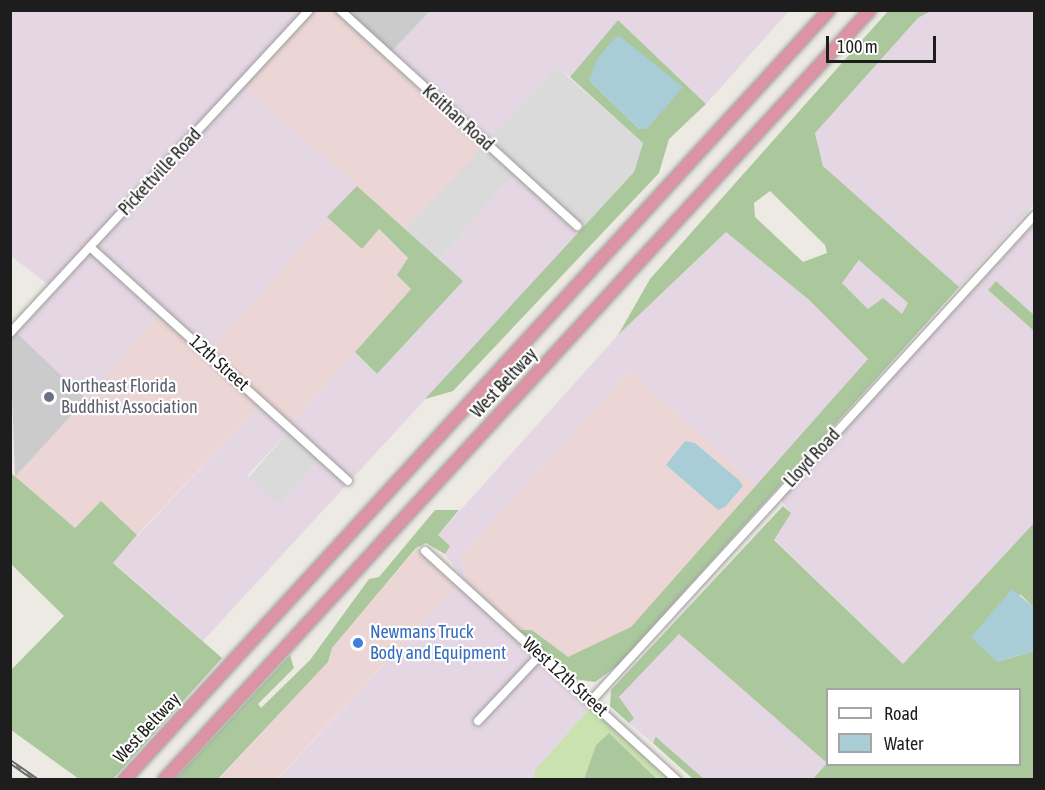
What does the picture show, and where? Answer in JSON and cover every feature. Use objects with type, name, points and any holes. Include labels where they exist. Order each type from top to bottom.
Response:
[{"type":"highway","name":"West Beltway","points":[[124,780],[829,10]]},
{"type":"highway","name":"West Beltway","points":[[164,780],[870,10]]},
{"type":"street","name":"Pickettville Road","points":[[10,333],[309,10]]},
{"type":"street","name":"Keithan Road","points":[[339,10],[577,226]]},
{"type":"street","name":"Lloyd Road","points":[[591,700],[1035,216]]},
{"type":"street","name":"12th Street","points":[[90,246],[348,481]]},
{"type":"street","name":"West 12th Street","points":[[425,551],[677,780]]},
{"type":"street","points":[[478,721],[540,655]]},
{"type":"shaded area","points":[[11,11],[304,11],[49,285],[11,256]]},
{"type":"shaded area","points":[[314,11],[345,11],[489,140],[405,229],[244,87]]},
{"type":"shaded area","points":[[345,11],[430,11],[391,52]]},
{"type":"shaded area","points":[[430,11],[789,11],[706,104],[618,20],[570,77],[557,67],[489,140],[391,52]]},
{"type":"shaded area","points":[[931,11],[1034,11],[1034,204],[959,287],[823,166],[815,132],[918,18]]},
{"type":"shaded area","points":[[557,67],[643,143],[634,172],[579,232],[513,175],[439,260],[405,229]]},
{"type":"shaded area","points":[[244,87],[357,186],[211,349],[165,306],[86,399],[17,333]]},
{"type":"shaded area","points":[[513,175],[579,232],[203,641],[113,562],[265,400],[291,424],[355,352],[377,374],[462,281],[439,260]],"holes":[[[289,431],[320,458],[279,504],[247,476]]]},
{"type":"shaded area","points":[[327,217],[362,249],[378,229],[408,258],[411,289],[291,424],[265,400],[137,535],[101,501],[75,528],[15,477],[165,306],[211,348]]},
{"type":"shaded area","points":[[1034,224],[1034,315],[996,281],[988,290],[1034,331],[1034,523],[903,664],[774,539],[791,513],[780,499]]},
{"type":"shaded area","points":[[726,232],[808,299],[868,359],[759,488],[630,370],[461,556],[466,582],[445,554],[449,546],[438,535],[618,335]]},
{"type":"shaded area","points":[[860,260],[909,303],[902,315],[869,309],[842,283]]},
{"type":"shaded area","points":[[17,333],[86,399],[15,477],[10,340]]},
{"type":"shaded area","points":[[630,370],[759,488],[631,627],[568,658],[532,630],[519,630],[466,582],[461,556]],"holes":[[[695,443],[739,480],[743,487],[683,479],[666,465]]]},
{"type":"shaded area","points":[[289,431],[320,458],[279,505],[248,478]]},
{"type":"shaded area","points":[[417,548],[457,585],[277,779],[218,780],[328,662],[332,648]]},
{"type":"shaded area","points":[[457,585],[591,707],[535,770],[533,779],[277,780]]},
{"type":"shaded area","points":[[679,634],[826,764],[813,779],[704,779],[656,737],[653,743],[629,723],[633,717],[619,697]]},
{"type":"green space","points":[[888,11],[931,11],[918,18],[815,133],[823,166],[959,287],[617,666],[595,682],[574,679],[519,630],[532,630],[568,657],[631,627],[868,359],[808,299],[726,232],[618,335],[650,279]],"holes":[[[770,191],[825,245],[827,253],[803,262],[755,217],[754,203]],[[859,260],[908,303],[902,314],[883,298],[868,309],[842,283]]]},
{"type":"green space","points":[[618,20],[706,104],[669,139],[659,173],[453,391],[425,399],[634,172],[643,143],[570,77]],"holes":[[[589,80],[647,129],[639,129]]]},
{"type":"green space","points":[[357,186],[463,281],[377,374],[355,352],[411,289],[397,275],[408,258],[379,229],[362,249],[327,217]]},
{"type":"green space","points":[[996,281],[1034,315],[1034,331],[988,290]]},
{"type":"green space","points":[[11,473],[75,528],[101,501],[137,535],[113,563],[222,658],[113,779],[79,779],[11,730],[11,670],[64,616],[11,564]]},
{"type":"green space","points":[[783,506],[791,513],[774,540],[903,664],[1034,523],[1034,608],[1020,594],[997,662],[1034,651],[1034,779],[813,779],[826,764],[826,766],[1021,766],[1021,688],[826,688],[826,762],[679,634],[619,697],[634,718],[629,723],[610,706],[611,690]]},
{"type":"green space","points":[[435,510],[459,510],[438,535],[450,546],[445,554],[426,543],[416,548],[332,648],[328,662],[218,779],[175,779],[290,655],[294,668],[258,704],[261,708],[310,660],[369,579],[379,577]]},
{"type":"green space","points":[[591,707],[669,779],[657,779],[609,733],[596,745],[584,779],[533,780],[535,770]]},
{"type":"green space","points":[[609,733],[657,779],[584,779],[596,745]]},
{"type":"green space","points":[[656,736],[704,779],[693,779],[653,743]]},
{"type":"water","points":[[618,35],[683,87],[647,129],[639,129],[589,80],[597,59]]},
{"type":"water","points":[[685,441],[695,443],[739,480],[743,486],[725,507],[718,510],[666,465]]},
{"type":"water","points":[[1012,589],[1034,608],[1034,651],[997,662],[971,637]]},
{"type":"railway","points":[[10,761],[37,780]]},
{"type":"place","name":"Northeast Florida Buddhist Association","points":[[49,397]]},
{"type":"place","name":"Newmans Truck Body and Equipment","points":[[358,643]]}]
